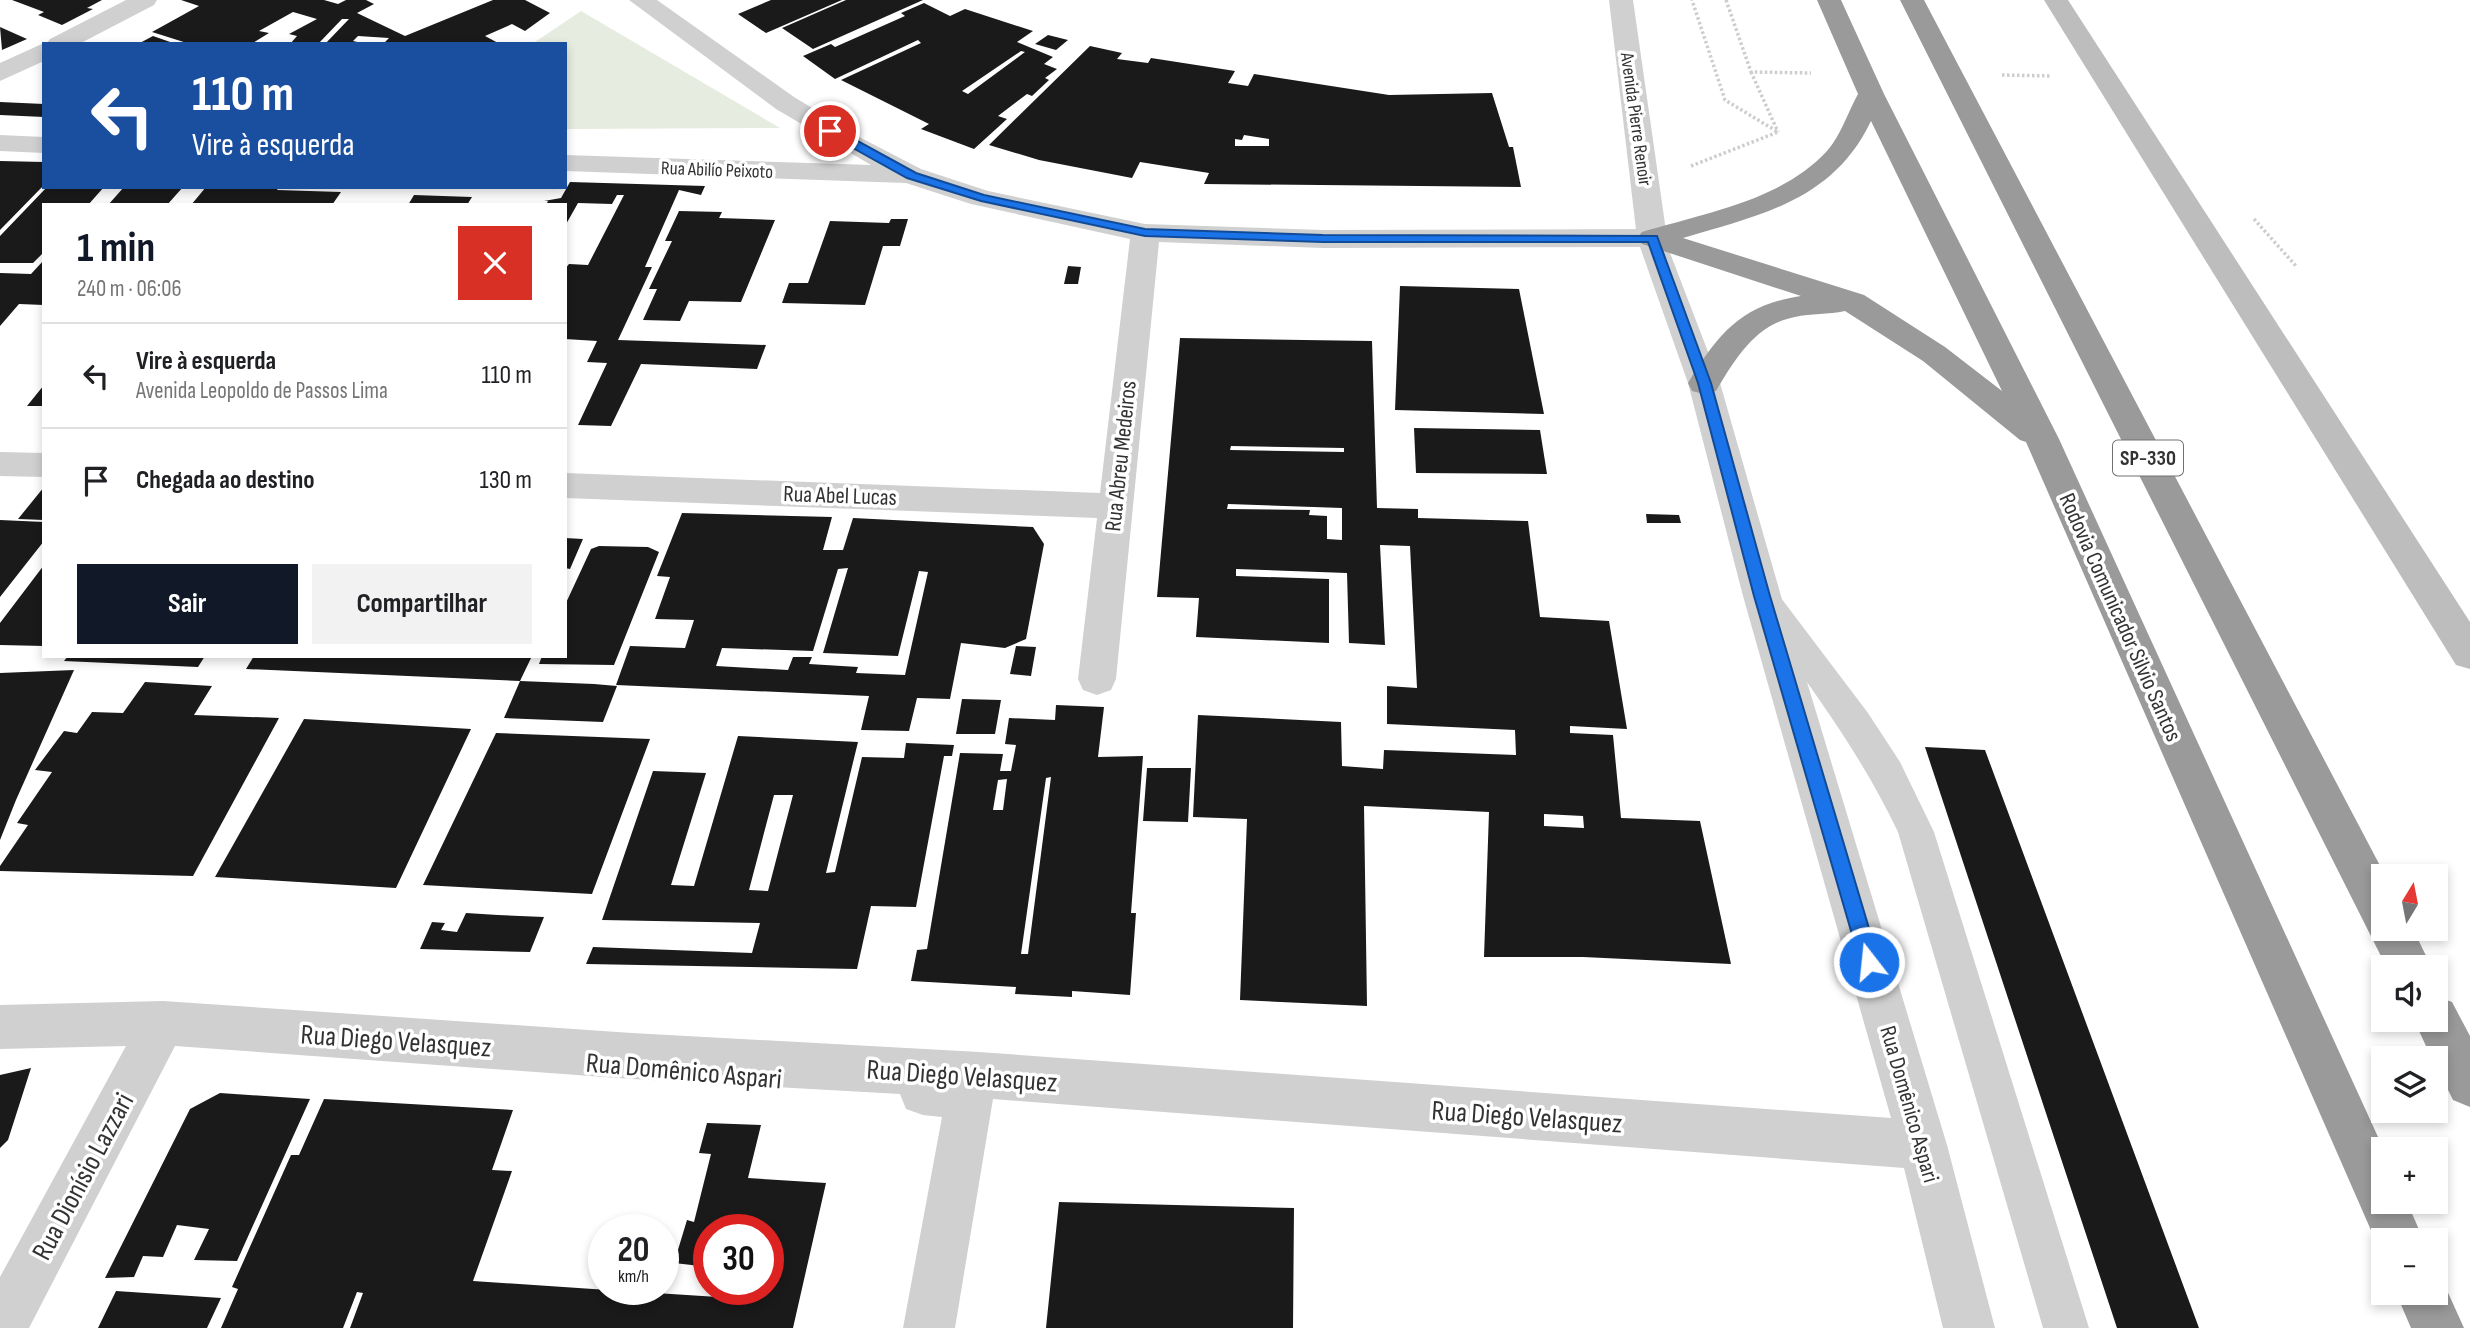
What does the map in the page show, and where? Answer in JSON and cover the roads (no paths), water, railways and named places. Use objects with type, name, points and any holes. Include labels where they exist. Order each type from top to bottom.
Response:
[{"type":"highway","name":"Rodovia Comunicador Silvio Santos","points":[[1829,0],[1871,94],[2042,439],[2393,1228]]},
{"type":"highway","name":"SP-330","points":[[1912,0],[2371,891]]},
{"type":"highway","points":[[1652,238],[1780,197],[1816,177],[1839,154],[1871,94]]},
{"type":"highway","points":[[1652,238],[1853,302],[1895,326],[1934,354],[2042,439]]},
{"type":"highway","points":[[1704,383],[1723,349],[1741,328],[1773,312],[1809,303],[1853,302]]},
{"type":"highway","points":[[2443,1032],[2470,1084]]},
{"type":"highway","points":[[2427,1305],[2438,1328]]},
{"type":"main road","points":[[2056,0],[2470,654]]},
{"type":"street","points":[[63,42],[145,0]]},
{"type":"street","points":[[641,0],[785,103],[853,145],[911,175],[981,198],[1145,233],[1323,239],[1652,238]]},
{"type":"street","name":"Avenida Pierre Renoir","points":[[1621,0],[1652,238]]},
{"type":"street","points":[[0,73],[42,52]]},
{"type":"street","points":[[0,143],[42,145]]},
{"type":"street","name":"Rua Abilío Peixoto","points":[[567,163],[911,175]]},
{"type":"street","name":"Rua Abreu Medeiros","points":[[1097,679],[1145,233]]},
{"type":"street","name":"Rua Domênico Aspari","points":[[1652,238],[1704,383],[1762,596],[1923,1145],[1969,1328]]},
{"type":"street","points":[[0,464],[42,465]]},
{"type":"street","name":"Rua Abel Lucas","points":[[567,485],[1114,506]]},
{"type":"street","name":"Rua Domênico Aspari","points":[[163,1023],[970,1096],[929,1328]]},
{"type":"street","name":"Rua Diego Velasquez","points":[[0,1027],[163,1023],[632,1056],[979,1075],[1923,1145]]},
{"type":"street","name":"Rua Dionísio Lazzari","points":[[1,1328],[163,1023]]},
{"type":"lane","points":[[1762,596],[1856,723],[1888,773],[1916,832],[2066,1328]]}]
